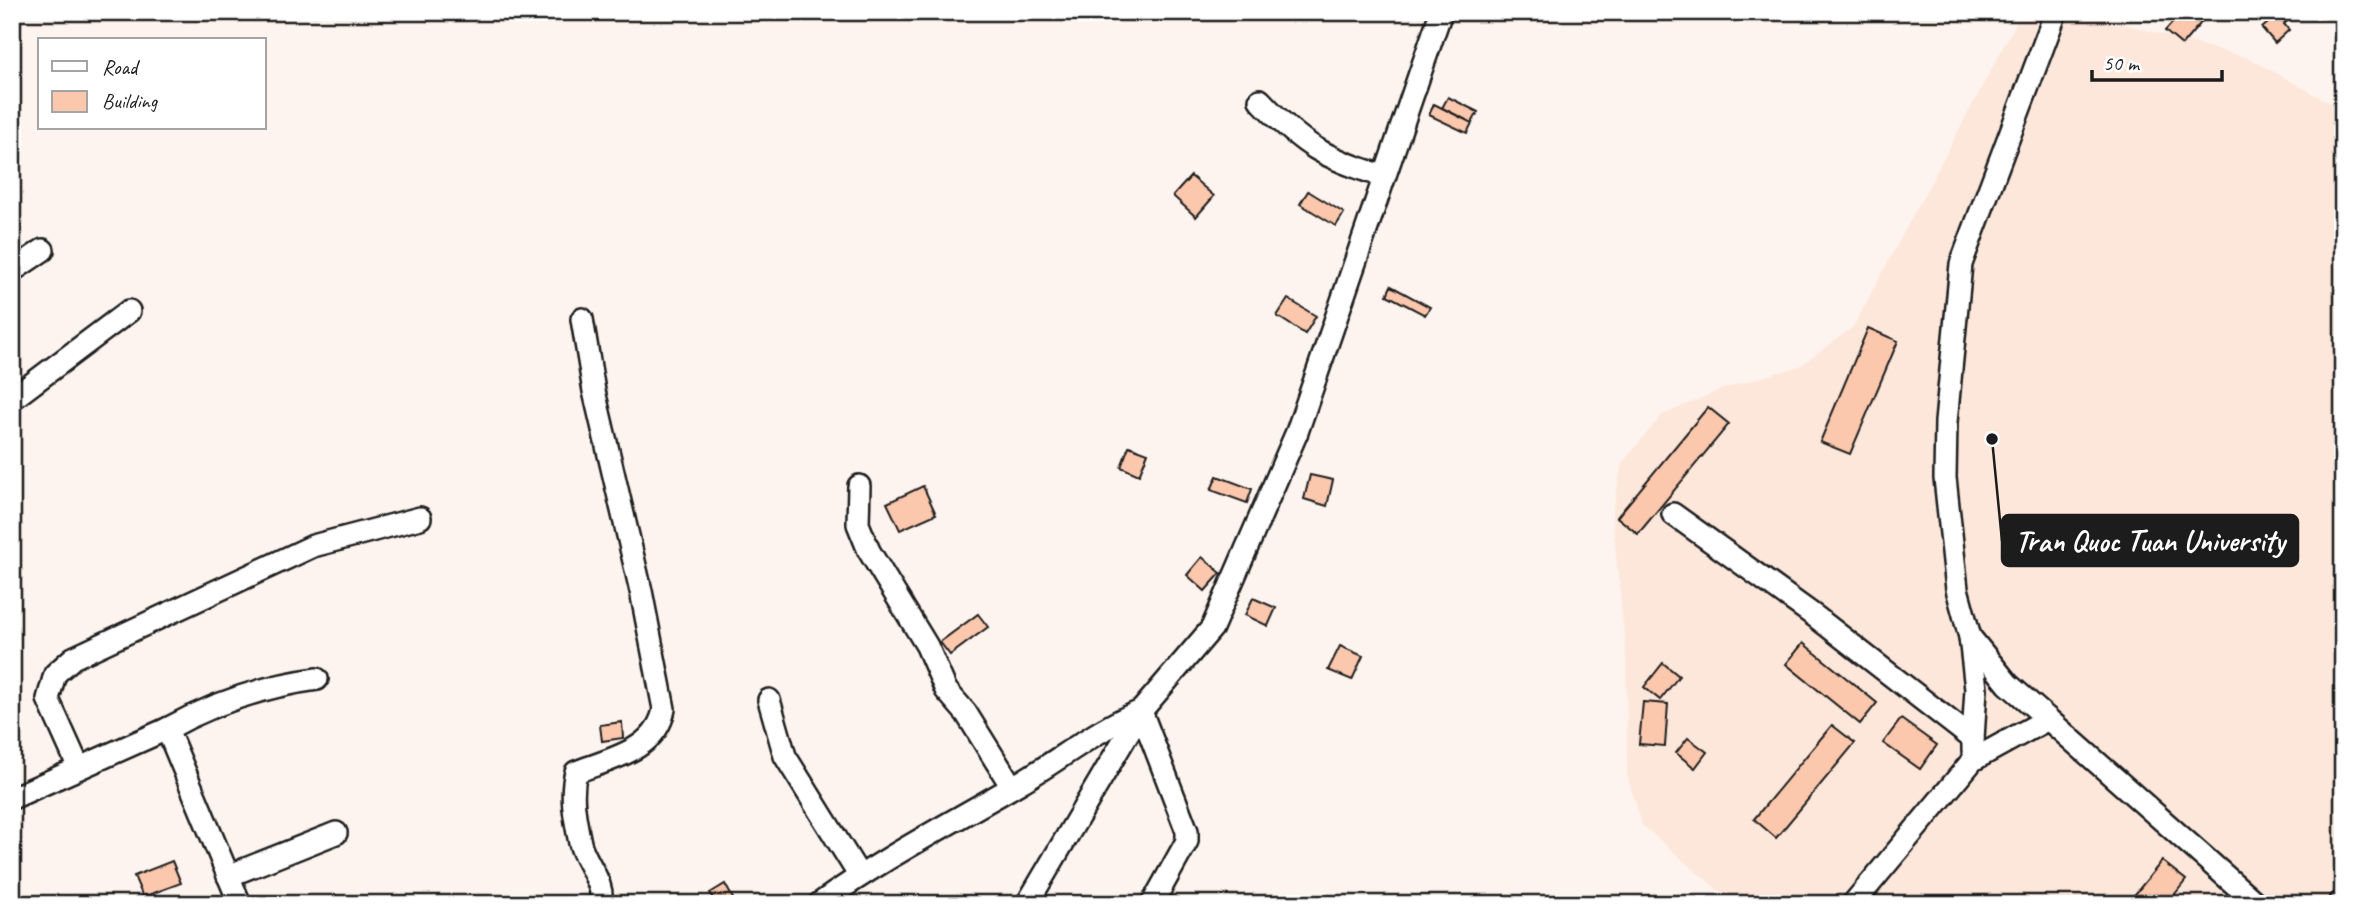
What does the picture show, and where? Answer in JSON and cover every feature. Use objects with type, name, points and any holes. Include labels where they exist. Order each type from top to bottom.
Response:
[{"type":"street","points":[[1027,904],[1141,711],[1212,628],[1297,432],[1441,12]]},
{"type":"street","points":[[1973,750],[1976,689],[1970,637],[1957,589],[1945,478],[1946,422],[1961,264],[2056,12]]},
{"type":"street","points":[[1260,100],[1287,128],[1318,152],[1383,176]]},
{"type":"street","points":[[12,271],[43,250]]},
{"type":"street","points":[[12,399],[129,312]]},
{"type":"street","points":[[582,319],[594,391],[641,591],[664,709],[661,725],[643,743],[576,772],[572,787],[575,815],[587,864],[601,889],[600,904]]},
{"type":"street","points":[[859,486],[858,524],[869,551],[927,646],[946,690],[966,713],[1012,787]]},
{"type":"street","points":[[1674,514],[1816,617],[1973,750]]},
{"type":"street","points":[[79,768],[48,699],[55,674],[73,658],[313,546],[420,518]]},
{"type":"street","points":[[1970,637],[2008,684],[2257,904]]},
{"type":"street","points":[[12,798],[247,695],[282,684],[317,679]]},
{"type":"street","points":[[769,701],[785,756],[859,875]]},
{"type":"street","points":[[819,904],[859,875],[1012,787],[1110,724],[1141,711]]},
{"type":"street","points":[[1141,711],[1188,831],[1187,841],[1152,904]]},
{"type":"street","points":[[1853,904],[1973,750],[2048,719]]},
{"type":"street","points":[[167,729],[240,904]]},
{"type":"street","points":[[228,876],[336,834]]},
{"type":"shaded area","points":[[2022,12],[2109,12],[2109,20],[2249,58],[2343,110],[2343,904],[1734,904],[1642,825],[1627,775],[1626,657],[1612,515],[1622,463],[1662,415],[1722,389],[1800,366],[1853,327]]},
{"type":"building","points":[[2182,12],[2210,12],[2182,45],[2165,31]]},
{"type":"building","points":[[2273,12],[2297,12],[2284,24],[2289,30],[2275,43],[2262,28],[2276,16]]},
{"type":"building","points":[[1448,97],[1478,112],[1472,123],[1442,108]]},
{"type":"building","points":[[1434,104],[1472,123],[1467,133],[1429,115]]},
{"type":"building","points":[[1191,176],[1214,196],[1196,217],[1173,196]]},
{"type":"building","points":[[1308,191],[1344,213],[1336,226],[1300,204]]},
{"type":"building","points":[[1391,286],[1430,307],[1425,315],[1387,295]]},
{"type":"building","points":[[1288,299],[1316,316],[1305,334],[1277,316]]},
{"type":"building","points":[[1868,328],[1898,341],[1850,454],[1820,442]]},
{"type":"building","points":[[1708,407],[1729,424],[1638,534],[1617,517]]},
{"type":"building","points":[[1129,446],[1148,453],[1139,475],[1121,467]]},
{"type":"building","points":[[1310,475],[1333,480],[1327,506],[1304,499]]},
{"type":"building","points":[[1217,476],[1252,489],[1247,503],[1211,490]]},
{"type":"building","points":[[923,486],[936,514],[900,530],[887,503]]},
{"type":"building","points":[[1202,557],[1221,573],[1205,591],[1187,575]]},
{"type":"building","points":[[1253,598],[1276,608],[1268,626],[1245,615]]},
{"type":"building","points":[[978,614],[988,627],[950,655],[940,642]]},
{"type":"building","points":[[1803,643],[1877,703],[1860,724],[1786,664]]},
{"type":"building","points":[[1340,646],[1363,656],[1352,680],[1328,670]]},
{"type":"building","points":[[1663,663],[1679,676],[1660,700],[1644,687]]},
{"type":"building","points":[[1643,702],[1668,704],[1665,746],[1639,744]]},
{"type":"building","points":[[1901,719],[1937,745],[1920,769],[1883,743]]},
{"type":"building","points":[[622,722],[623,738],[602,741],[600,725]]},
{"type":"building","points":[[1832,725],[1855,743],[1776,838],[1754,819]]},
{"type":"building","points":[[1688,738],[1707,752],[1695,768],[1676,753]]},
{"type":"building","points":[[12,739],[19,750],[12,754]]},
{"type":"building","points":[[172,861],[181,883],[143,897],[134,876]]},
{"type":"building","points":[[2162,861],[2186,880],[2167,904],[2127,904]]},
{"type":"building","points":[[725,884],[736,904],[716,904],[710,893]]},
{"type":"place","name":"Tran Quoc Tuan University","points":[[1992,439]]}]
